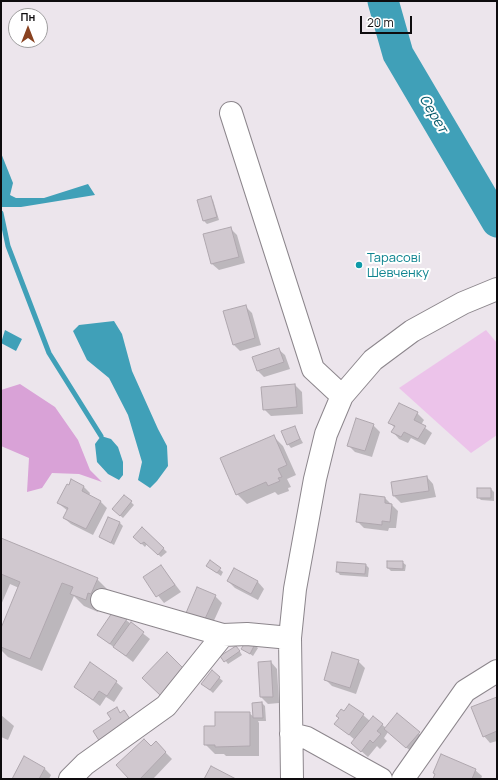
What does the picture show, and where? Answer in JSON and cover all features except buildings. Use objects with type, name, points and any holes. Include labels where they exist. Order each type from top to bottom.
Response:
[{"type":"street","points":[[231,113],[313,369],[342,396]]},
{"type":"street","points":[[292,779],[290,638],[295,589],[315,479],[326,434],[342,396],[373,360],[412,331],[462,303],[497,289]]},
{"type":"street","points":[[102,600],[223,636],[247,634],[290,638]]},
{"type":"street","points":[[70,779],[85,764],[166,706],[215,648],[223,636]]},
{"type":"street","points":[[403,779],[465,691],[497,672]]},
{"type":"street","points":[[291,734],[307,738],[381,779]]},
{"type":"shaded area","points":[[486,330],[497,343],[497,435],[471,453],[399,388]]},
{"type":"shaded area","points":[[20,384],[55,407],[78,440],[90,470],[102,482],[79,474],[52,473],[42,488],[27,492],[29,458],[1,446],[1,390]]},
{"type":"water","points":[[1,153],[13,183],[10,195],[16,198],[44,198],[88,184],[95,195],[21,207],[1,207]]},
{"type":"water","points":[[114,321],[122,334],[132,371],[167,446],[168,466],[150,488],[138,480],[142,462],[128,415],[109,378],[87,360],[73,331],[79,325]]},
{"type":"water","points":[[5,330],[22,339],[16,351],[1,343]]},
{"type":"water","points":[[101,436],[111,439],[118,447],[123,462],[123,475],[119,480],[108,474],[97,462],[95,444]]},
{"type":"waterway","name":"Серет","points":[[383,1],[398,54],[497,222]]},
{"type":"waterway","points":[[1,213],[8,246],[49,353],[101,436]]},
{"type":"place","name":"Тарасові Шевченку","points":[[359,265]]}]
